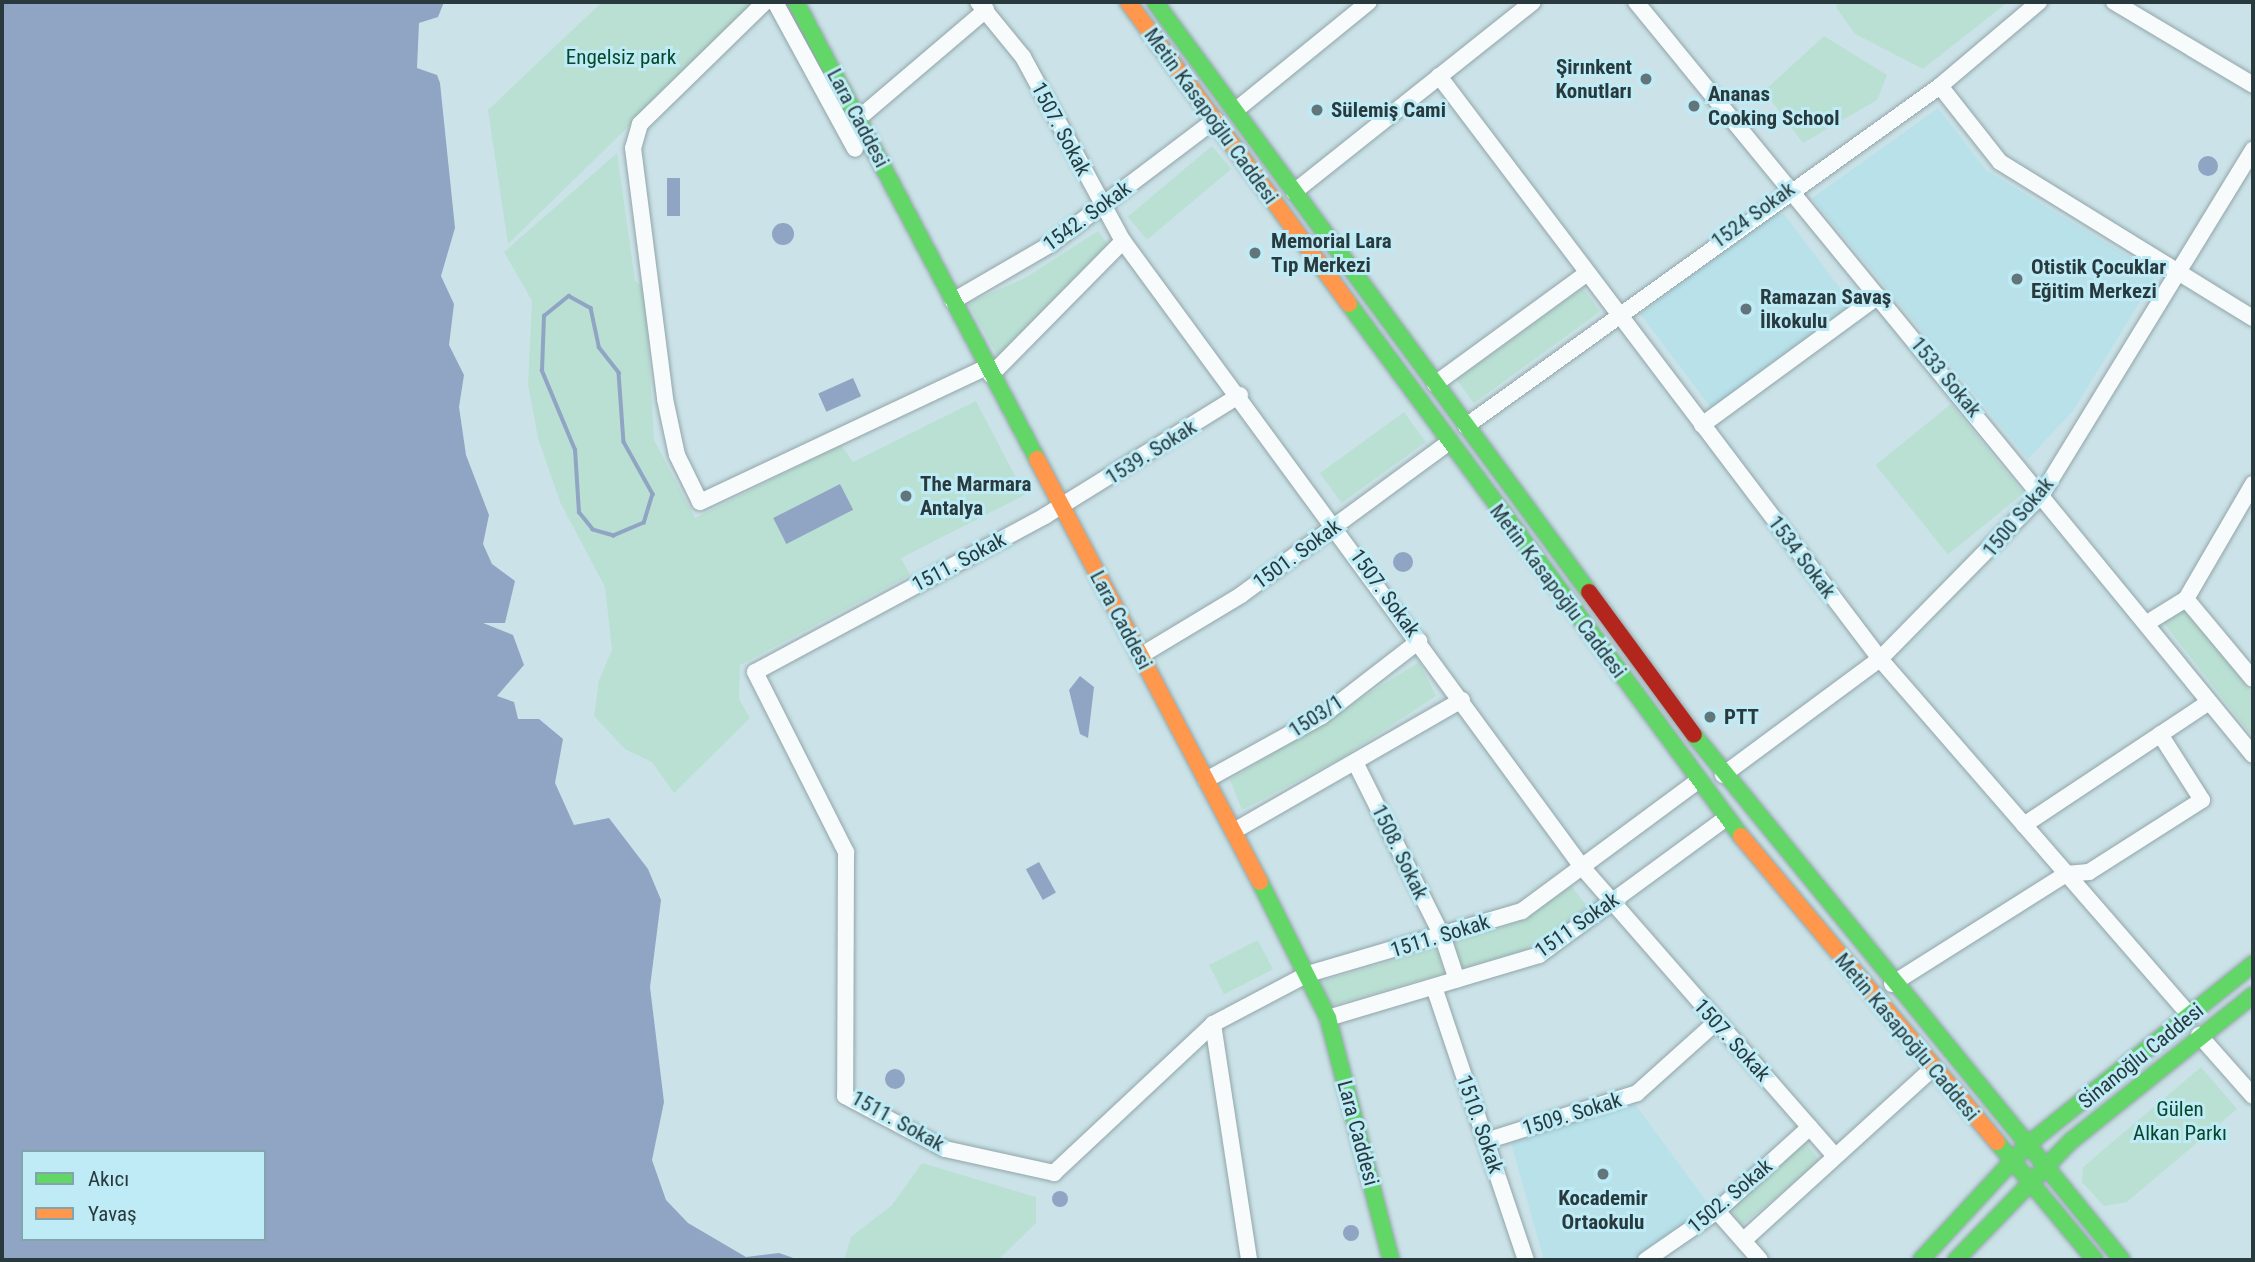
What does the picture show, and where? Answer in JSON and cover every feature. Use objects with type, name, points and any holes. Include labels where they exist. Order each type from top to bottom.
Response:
[{"type":"main road","name":"Lara Caddesi","points":[[796,2],[1308,974],[1328,1018],[1390,1260]]},
{"type":"main road","name":"Metin Kasapoğlu Caddesi","points":[[1128,2],[1448,443],[1726,818],[2095,1260]]},
{"type":"main road","name":"Metin Kasapoğlu Caddesi","points":[[1155,2],[1723,775],[1892,984],[2122,1260]]},
{"type":"main road","name":"Si̇nanoğlu Caddesi","points":[[1921,1260],[2027,1145],[2253,964]]},
{"type":"main road","name":"Si̇nanoğlu Caddesi","points":[[1956,1260],[2044,1166],[2199,1035],[2253,995]]},
{"type":"street","points":[[765,2],[640,124],[633,148],[665,399],[677,454],[700,502],[989,371],[1123,241]]},
{"type":"street","points":[[775,2],[855,149]]},
{"type":"street","points":[[1236,110],[1369,2]]},
{"type":"street","points":[[1294,192],[1533,2]]},
{"type":"street","name":"1533 Sokak","points":[[1636,2],[2042,494],[2253,755]]},
{"type":"street","name":"1524 Sokak","points":[[1466,426],[1790,188],[1940,86],[2039,2]]},
{"type":"street","points":[[2114,2],[2253,85]]},
{"type":"street","points":[[859,118],[982,6]]},
{"type":"street","name":"1507. Sokak","points":[[982,6],[1023,57],[1102,207],[1123,241],[1240,395],[1582,867],[1610,903],[1833,1154]]},
{"type":"street","name":"1534 Sokak","points":[[1440,76],[1880,659],[2190,1016]]},
{"type":"street","points":[[1940,86],[2000,162],[2253,318]]},
{"type":"street","name":"1542. Sokak","points":[[953,301],[1102,207],[1215,120]]},
{"type":"street","name":"1500 Sokak","points":[[1723,775],[1880,659],[2042,494],[2253,150]]},
{"type":"street","points":[[1435,384],[1587,273]]},
{"type":"street","points":[[1702,425],[1878,296]]},
{"type":"street","name":"1539. Sokak","points":[[1061,507],[1240,395]]},
{"type":"street","name":"1501. Sokak","points":[[1140,656],[1241,595],[1448,443]]},
{"type":"street","points":[[2147,623],[2186,599],[2253,484]]},
{"type":"street","name":"1511. Sokak","points":[[1061,507],[755,671],[846,852],[845,1096],[945,1149],[1054,1172],[1213,1024],[1308,974],[1443,938],[1522,911],[1698,781]]},
{"type":"street","points":[[2186,599],[2253,679]]},
{"type":"street","name":"1503/1","points":[[1206,780],[1322,716],[1419,640]]},
{"type":"street","points":[[1234,831],[1356,764],[1462,700]]},
{"type":"street","points":[[2024,825],[2209,702]]},
{"type":"street","points":[[1892,984],[2066,874],[2089,872],[2202,800],[2160,734]]},
{"type":"street","name":"1508. Sokak","points":[[1356,764],[1443,938],[1457,980]]},
{"type":"street","name":"1511 Sokak","points":[[1328,1018],[1538,955],[1726,818]]},
{"type":"street","name":"1510. Sokak","points":[[1434,987],[1526,1260]]},
{"type":"street","name":"1509. Sokak","points":[[1486,1141],[1637,1093],[1716,1022]]},
{"type":"street","points":[[1213,1024],[1249,1260]]},
{"type":"street","points":[[2199,1035],[2253,1096]]},
{"type":"street","points":[[1745,1239],[1833,1154],[1933,1068]]},
{"type":"street","name":"1502. Sokak","points":[[1646,1260],[1717,1211],[1810,1127]]},
{"type":"street","points":[[1717,1211],[1745,1239],[1760,1260]]},
{"type":"shaded area","points":[[2,2],[444,2],[438,17],[419,23],[417,68],[437,75],[440,83],[455,228],[441,276],[454,304],[449,345],[464,375],[459,407],[466,455],[489,515],[483,544],[492,564],[515,581],[505,623],[483,623],[513,635],[524,665],[497,696],[514,702],[518,719],[539,719],[563,739],[555,783],[574,825],[609,818],[648,869],[661,900],[650,987],[664,1102],[652,1160],[666,1200],[688,1223],[746,1257],[779,1253],[799,1260],[2,1260]]},
{"type":"shaded area","name":"Otistik Çocuklar Eğitim Merkezi","points":[[1938,108],[1986,170],[2157,274],[2073,411],[2028,459],[1812,198]]},
{"type":"shaded area","points":[[2208,156],[2215,159],[2218,166],[2215,173],[2208,176],[2201,173],[2198,166],[2201,159]]},
{"type":"shaded area","points":[[667,178],[680,178],[680,216],[667,216]]},
{"type":"shaded area","name":"Ramazan Savaş İlkokulu","points":[[1774,214],[1784,214],[1852,304],[1712,409],[1640,314]]},
{"type":"shaded area","points":[[783,223],[791,226],[794,234],[791,242],[783,245],[775,242],[772,234],[775,226]]},
{"type":"shaded area","points":[[853,378],[861,396],[826,412],[818,393]]},
{"type":"shaded area","points":[[840,484],[853,510],[786,544],[773,518]]},
{"type":"shaded area","points":[[1399,552],[1407,552],[1413,562],[1407,572],[1399,572],[1393,566],[1393,558]]},
{"type":"shaded area","points":[[1080,676],[1094,687],[1088,738],[1080,734],[1069,690]]},
{"type":"shaded area","points":[[1039,862],[1056,893],[1043,900],[1026,869]]},
{"type":"shaded area","points":[[895,1069],[902,1072],[905,1079],[902,1086],[895,1089],[888,1086],[885,1079],[888,1072]]},
{"type":"shaded area","name":"Kocademir Ortaokulu","points":[[1635,1104],[1709,1205],[1635,1260],[1544,1260],[1511,1143]]},
{"type":"shaded area","points":[[1060,1191],[1068,1199],[1060,1207],[1052,1199]]},
{"type":"shaded area","points":[[1348,1225],[1354,1225],[1359,1233],[1357,1239],[1348,1241],[1343,1236],[1343,1230]]},
{"type":"green space","name":"Engelsiz park","points":[[602,2],[756,2],[508,244],[488,110]]},
{"type":"green space","points":[[1839,2],[2008,2],[1923,69],[1855,34],[1836,7]]},
{"type":"green space","points":[[1824,36],[1887,75],[1877,100],[1803,143],[1764,91]]},
{"type":"green space","points":[[1212,146],[1231,169],[1147,240],[1128,217]]},
{"type":"green space","points":[[617,153],[635,281],[645,289],[654,440],[695,518],[841,445],[853,462],[976,401],[1025,495],[901,558],[910,575],[740,665],[739,699],[750,718],[674,793],[652,762],[625,749],[594,716],[599,680],[612,650],[605,587],[560,502],[538,438],[528,385],[532,301],[504,252]]},
{"type":"green space","points":[[1098,231],[1110,247],[1000,360],[968,303],[1025,278]]},
{"type":"green space","points":[[1583,288],[1600,311],[1474,403],[1457,380]]},
{"type":"green space","points":[[1951,404],[2023,493],[1948,554],[1876,465]]},
{"type":"green space","points":[[1404,412],[1426,442],[1342,503],[1320,473]]},
{"type":"green space","points":[[2184,607],[2253,695],[2253,737],[2163,622]]},
{"type":"green space","points":[[1419,662],[1436,696],[1343,757],[1242,810],[1230,780]]},
{"type":"green space","points":[[1571,886],[1587,906],[1561,926],[1524,950],[1462,968],[1454,943],[1522,921]]},
{"type":"green space","points":[[1258,940],[1273,969],[1224,994],[1209,965]]},
{"type":"green space","points":[[1437,948],[1444,973],[1326,1007],[1319,982]]},
{"type":"green space","name":"Gülen Alkan Parkı","points":[[2201,1067],[2237,1109],[2127,1202],[2104,1206],[2082,1182],[2083,1167]]},
{"type":"green space","points":[[1804,1141],[1820,1161],[1742,1225],[1726,1205]]},
{"type":"green space","points":[[922,1163],[1036,1197],[1036,1223],[998,1260],[844,1260],[851,1237],[892,1205]]},
{"type":"waterway","points":[[569,296],[591,308],[599,347],[619,373],[624,442],[653,494],[644,523],[614,536],[593,530],[579,513],[575,450],[542,371],[544,316],[569,296]]},
{"type":"traffic: fast","points":[[796,2],[1037,459]]},
{"type":"traffic: fast","points":[[1155,2],[1589,592]]},
{"type":"traffic: fast","points":[[1349,304],[1741,836]]},
{"type":"traffic: fast","points":[[1694,735],[2122,1260]]},
{"type":"traffic: fast","points":[[1260,882],[1328,1018],[1391,1260]]},
{"type":"traffic: fast","points":[[1921,1260],[2027,1145],[2253,964]]},
{"type":"traffic: fast","points":[[1956,1260],[2071,1141],[2253,995]]},
{"type":"traffic: fast","points":[[1997,1142],[2095,1260]]},
{"type":"traffic: slow","points":[[1128,2],[1349,304]]},
{"type":"traffic: slow","points":[[1037,459],[1260,882]]},
{"type":"traffic: slow","points":[[1741,836],[1997,1142]]},
{"type":"traffic: jam","points":[[1589,592],[1694,735]]},
{"type":"place","name":"Şirınkent Konutları","points":[[1646,79]]},
{"type":"place","name":"Ananas Cooking School","points":[[1694,106]]},
{"type":"place","name":"Sülemiş Cami","points":[[1317,110]]},
{"type":"place","name":"Memorial Lara Tıp Merkezi","points":[[1255,253]]},
{"type":"place","name":"Otistik Çocuklar Eğitim Merkezi","points":[[2017,279]]},
{"type":"place","name":"Ramazan Savaş İlkokulu","points":[[1746,309]]},
{"type":"place","name":"The Marmara Antalya","points":[[906,496]]},
{"type":"place","name":"PTT","points":[[1710,717]]},
{"type":"place","name":"Kocademir Ortaokulu","points":[[1603,1174]]}]
